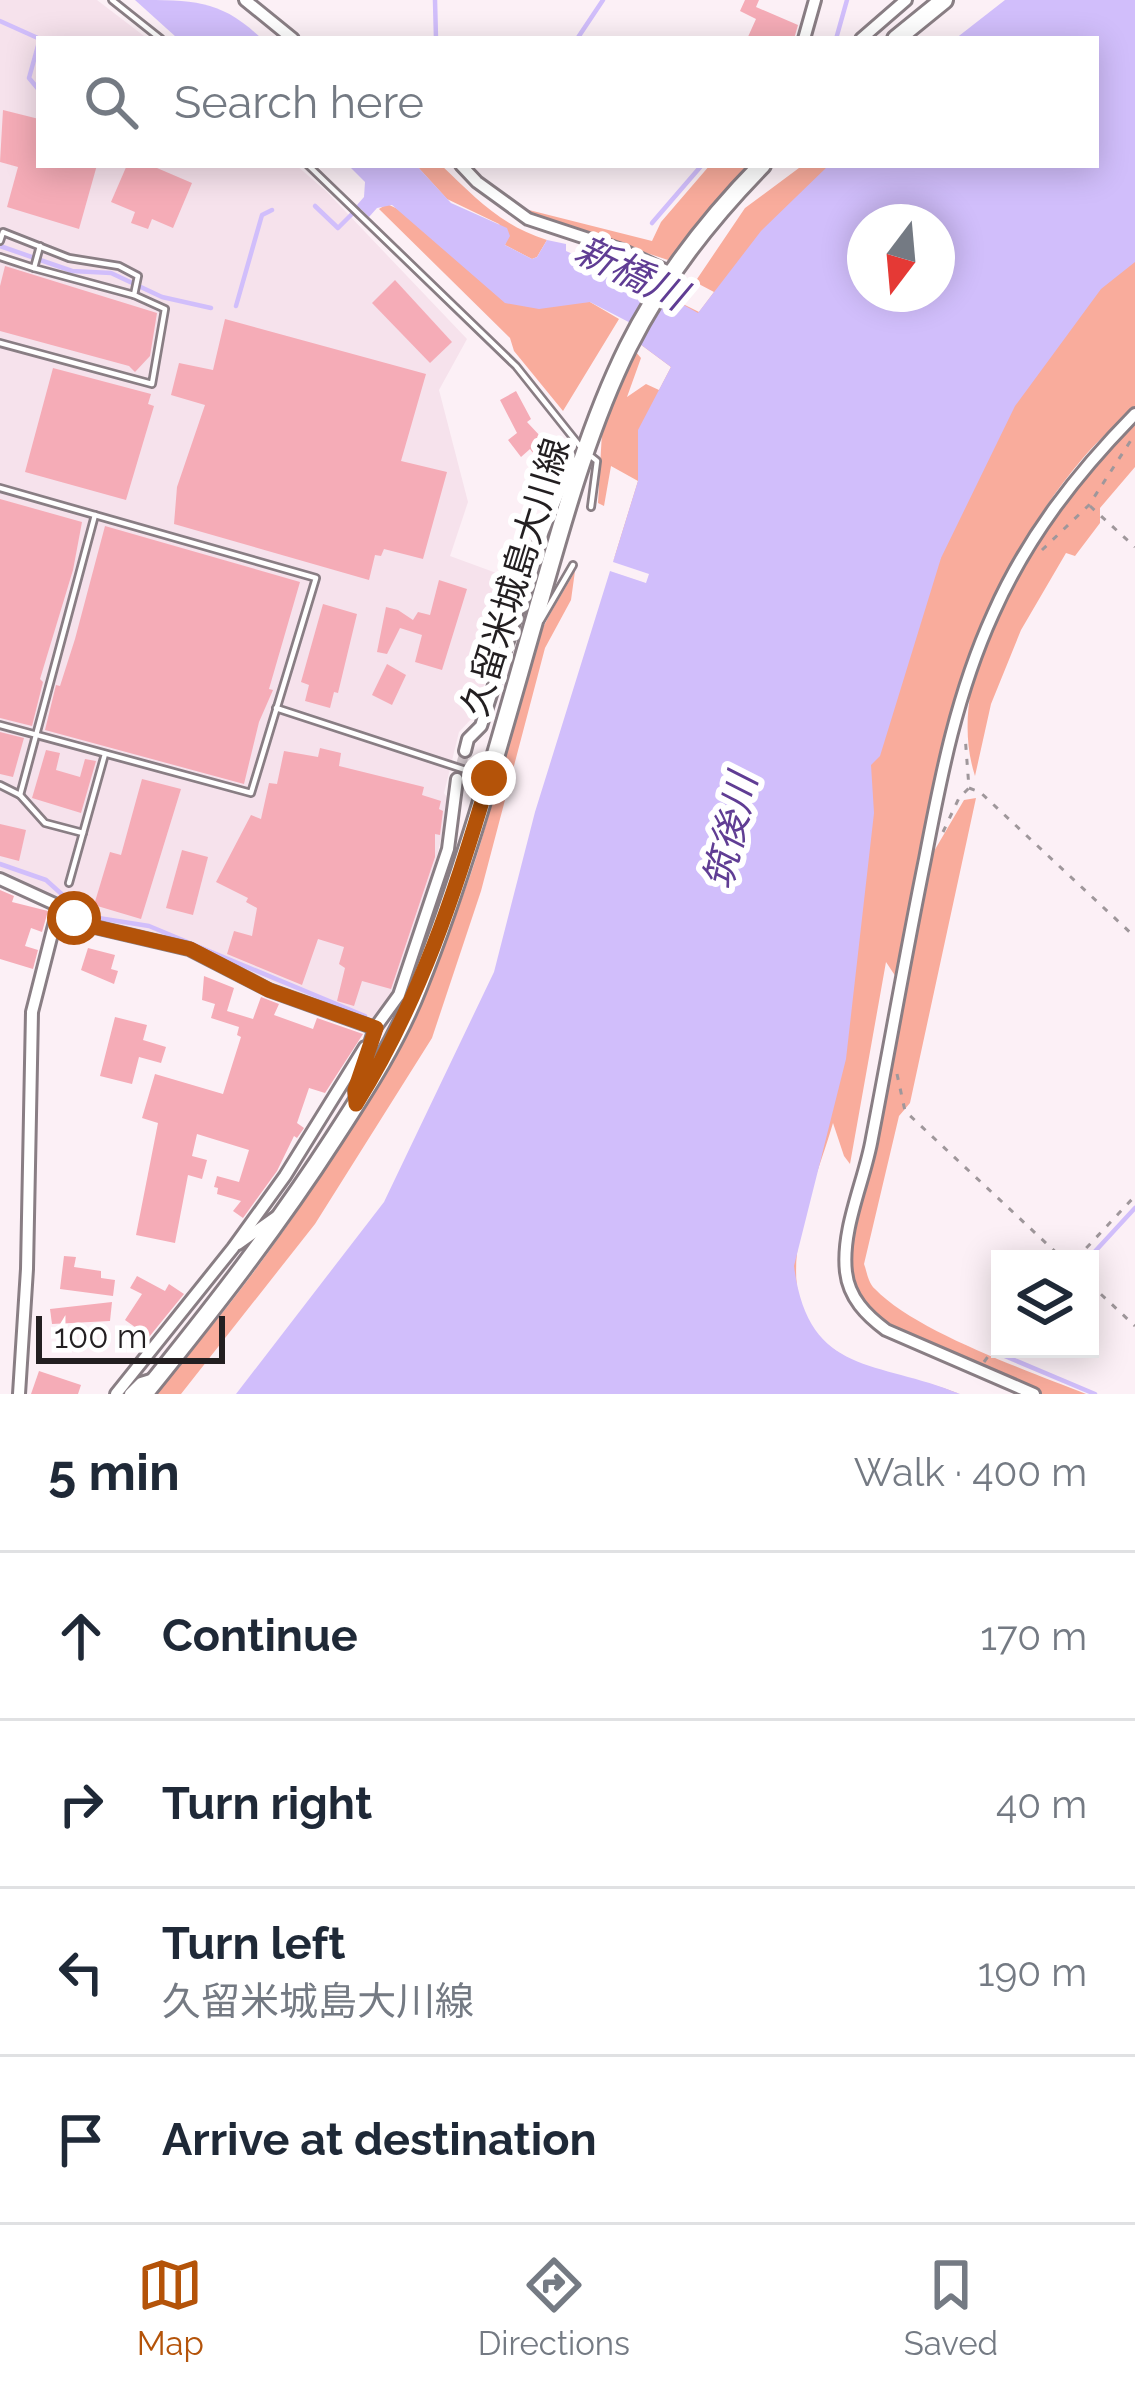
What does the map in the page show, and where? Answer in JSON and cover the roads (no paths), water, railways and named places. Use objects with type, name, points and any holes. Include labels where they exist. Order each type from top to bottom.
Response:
[{"type":"main road","points":[[900,36],[944,0]]},
{"type":"main road","name":"久留米城島大川線","points":[[144,1394],[285,1214],[356,1104],[416,992],[463,868],[586,453],[628,347],[666,281],[720,210],[760,168]]},
{"type":"street","points":[[245,0],[289,36]]},
{"type":"street","points":[[805,36],[815,0]]},
{"type":"street","points":[[864,36],[906,0]]},
{"type":"street","points":[[464,168],[528,219],[622,250],[666,281]]},
{"type":"street","points":[[1034,1394],[886,1330],[858,1304],[847,1280],[846,1252],[961,695],[993,614],[1037,532],[1087,465],[1135,414]]},
{"type":"street","points":[[465,751],[468,739],[481,726],[566,475],[586,453]]},
{"type":"street","points":[[116,1394],[233,1248],[329,1109],[398,995],[448,849],[457,779]]},
{"type":"street","points":[[0,879],[58,906],[82,924],[190,949],[269,990],[376,1028]]},
{"type":"street","points":[[19,1394],[27,1269],[32,1012],[58,906]]},
{"type":"street","points":[[356,1104],[355,1090],[369,1042]]},
{"type":"street","points":[[233,1248],[285,1214]]},
{"type":"street","points":[[130,1394],[141,1383],[157,1378]]},
{"type":"lane","points":[[112,0],[157,36]]},
{"type":"lane","points":[[311,168],[516,366],[597,461],[591,507]]},
{"type":"lane","points":[[0,241],[4,232],[69,258],[119,266],[139,275],[135,288]]},
{"type":"lane","points":[[36,263],[40,247]]},
{"type":"lane","points":[[0,257],[135,288],[165,309],[152,384],[0,343]]},
{"type":"lane","points":[[0,488],[316,578],[250,793],[0,724]]},
{"type":"lane","points":[[20,795],[95,515]]},
{"type":"lane","points":[[532,628],[544,617],[573,565]]},
{"type":"lane","points":[[276,708],[489,778]]},
{"type":"lane","points":[[69,883],[105,754]]},
{"type":"lane","points":[[0,784],[20,795],[45,823],[83,833]]},
{"type":"water","points":[[135,0],[206,5],[233,16],[259,36],[175,36]]},
{"type":"water","name":"筑後川","points":[[1005,0],[1135,0],[1135,262],[1101,289],[1015,406],[941,558],[880,756],[871,765],[874,813],[846,1059],[794,1266],[814,1328],[831,1346],[874,1367],[960,1394],[236,1394],[384,1202],[494,972],[535,812],[610,571],[646,583],[649,574],[613,562],[638,481],[638,430],[671,367],[640,344],[646,331],[590,302],[539,309],[505,303],[392,205],[377,208],[369,217],[357,205],[364,197],[365,182],[351,168],[419,168],[451,203],[507,228],[510,236],[505,245],[532,259],[547,240],[566,244],[566,251],[608,270],[607,280],[658,312],[669,297],[698,313],[761,231],[826,168],[1099,168],[1099,36],[959,36]]},
{"type":"waterway","points":[[435,0],[436,36]]},
{"type":"waterway","points":[[579,36],[603,0]]},
{"type":"waterway","points":[[837,36],[847,0]]},
{"type":"waterway","points":[[0,21],[36,37]]},
{"type":"waterway","points":[[36,53],[29,78],[36,86]]},
{"type":"waterway","points":[[652,223],[699,168]]},
{"type":"waterway","points":[[315,206],[338,228],[362,204]]},
{"type":"waterway","points":[[236,306],[262,215],[272,210]]},
{"type":"waterway","points":[[0,246],[72,271],[111,273],[162,297],[211,308]]},
{"type":"waterway","points":[[0,864],[46,880],[86,916],[149,926],[365,1016]]},
{"type":"waterway","points":[[1096,1250],[1135,1208]]},
{"type":"waterway","points":[[1010,1358],[1095,1394]]},
{"type":"tunnel","points":[[457,779],[465,751]]},
{"type":"water label","name":"新橋川","points":[[631,272]]}]
